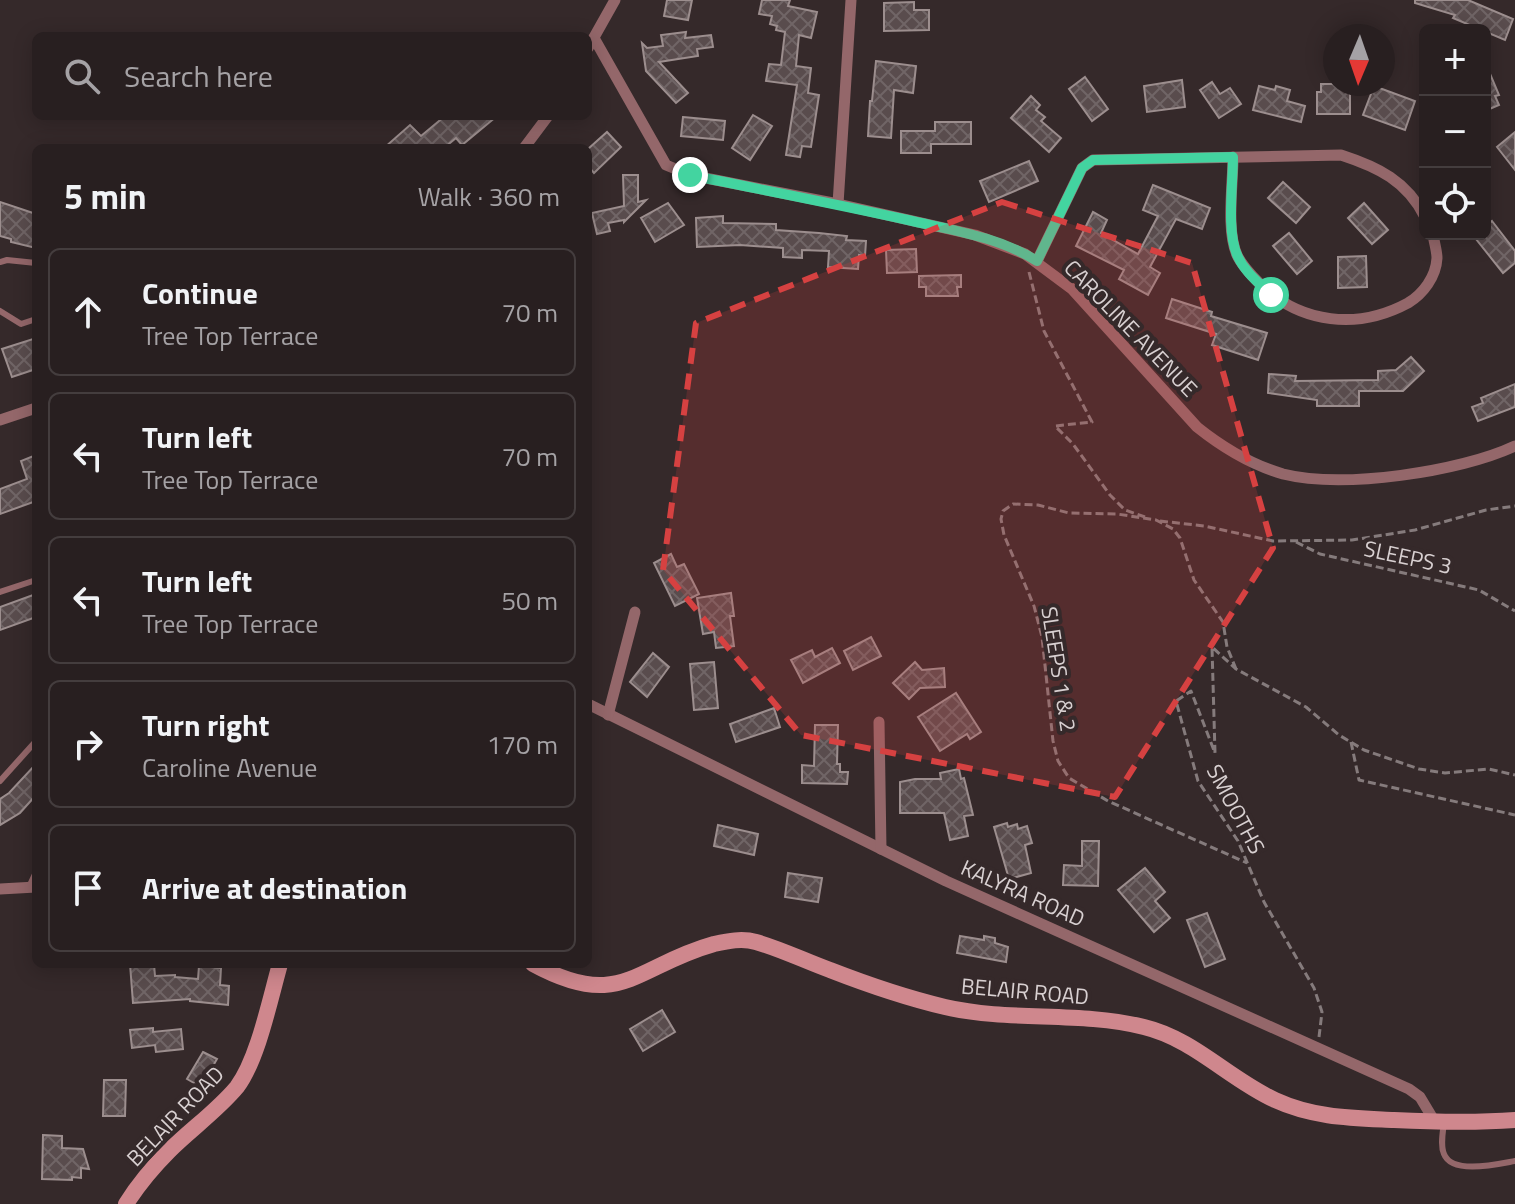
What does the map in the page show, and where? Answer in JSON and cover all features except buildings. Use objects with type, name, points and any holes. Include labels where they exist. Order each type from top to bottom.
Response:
[{"type":"main road","name":"BELAIR ROAD","points":[[540,968],[559,978],[590,986],[624,984],[698,949],[730,940],[754,941],[842,975],[946,1007],[1012,1016],[1096,1019],[1145,1027],[1181,1040],[1275,1100],[1321,1116],[1470,1124],[1515,1120]]},
{"type":"main road","name":"BELAIR ROAD","points":[[126,1204],[169,1151],[237,1086],[248,1068],[279,968]]},
{"type":"street","points":[[592,41],[615,0]]},
{"type":"street","points":[[838,204],[851,0]]},
{"type":"street","name":"CAROLINE AVENUE","points":[[592,45],[666,165],[690,175],[975,235],[1025,254],[1072,289],[1197,427],[1215,442],[1252,463],[1284,474],[1316,478],[1371,477],[1451,467],[1515,446]]},
{"type":"street","points":[[527,144],[545,120]]},
{"type":"street","points":[[1037,261],[1082,168],[1093,160],[1341,155],[1375,166],[1402,184],[1419,208]]},
{"type":"street","points":[[1233,157],[1232,237],[1237,256],[1260,285],[1291,308],[1314,317],[1339,320],[1364,320],[1392,311],[1415,299],[1431,281],[1437,259],[1434,240]]},
{"type":"street","points":[[0,420],[32,409]]},
{"type":"street","points":[[608,715],[635,612]]},
{"type":"street","name":"KALYRA ROAD","points":[[592,706],[1006,909],[1122,958],[1409,1089],[1420,1097],[1439,1122]]},
{"type":"street","points":[[879,722],[881,849]]},
{"type":"street","points":[[0,889],[32,887]]},
{"type":"lane","points":[[0,262],[32,263]]},
{"type":"lane","points":[[0,311],[21,324],[32,320]]},
{"type":"lane","points":[[0,592],[32,581]]},
{"type":"lane","points":[[0,781],[32,745]]},
{"type":"lane","points":[[1439,1122],[1442,1148],[1449,1161],[1471,1167],[1515,1161]]},
{"type":"path","points":[[1025,254],[1044,331],[1092,422],[1055,426],[1125,510],[1156,520],[1173,529],[1180,538],[1194,580],[1223,622],[1227,647],[1236,668],[1306,707],[1364,750],[1419,769],[1445,773],[1489,769],[1515,775]]},
{"type":"path","name":"SLEEPS 1 & 2","points":[[1156,520],[1117,514],[1069,513],[1038,505],[1013,504],[1003,511],[1004,535],[1034,606],[1042,637],[1058,761],[1069,778],[1108,801],[1247,863]]},
{"type":"path","points":[[1156,520],[1204,526],[1273,541],[1352,540],[1415,530],[1486,510],[1515,506]]},
{"type":"path","name":"SLEEPS 3","points":[[1292,540],[1320,554],[1479,590],[1515,611]]},
{"type":"path","name":"SMOOTHS","points":[[1240,672],[1212,647],[1215,753],[1191,691],[1176,701],[1198,781],[1238,841],[1264,902],[1314,988],[1322,1012],[1318,1048]]},
{"type":"path","points":[[1351,742],[1359,780],[1515,815]]},
{"type":"highlighted area","points":[[1002,202],[1192,263],[1273,548],[1115,797],[801,735],[663,570],[696,323]]},
{"type":"route","points":[[690,175],[975,235],[1037,261],[1082,168],[1093,160],[1233,157],[1232,237],[1237,256],[1250,275],[1271,295]]}]
